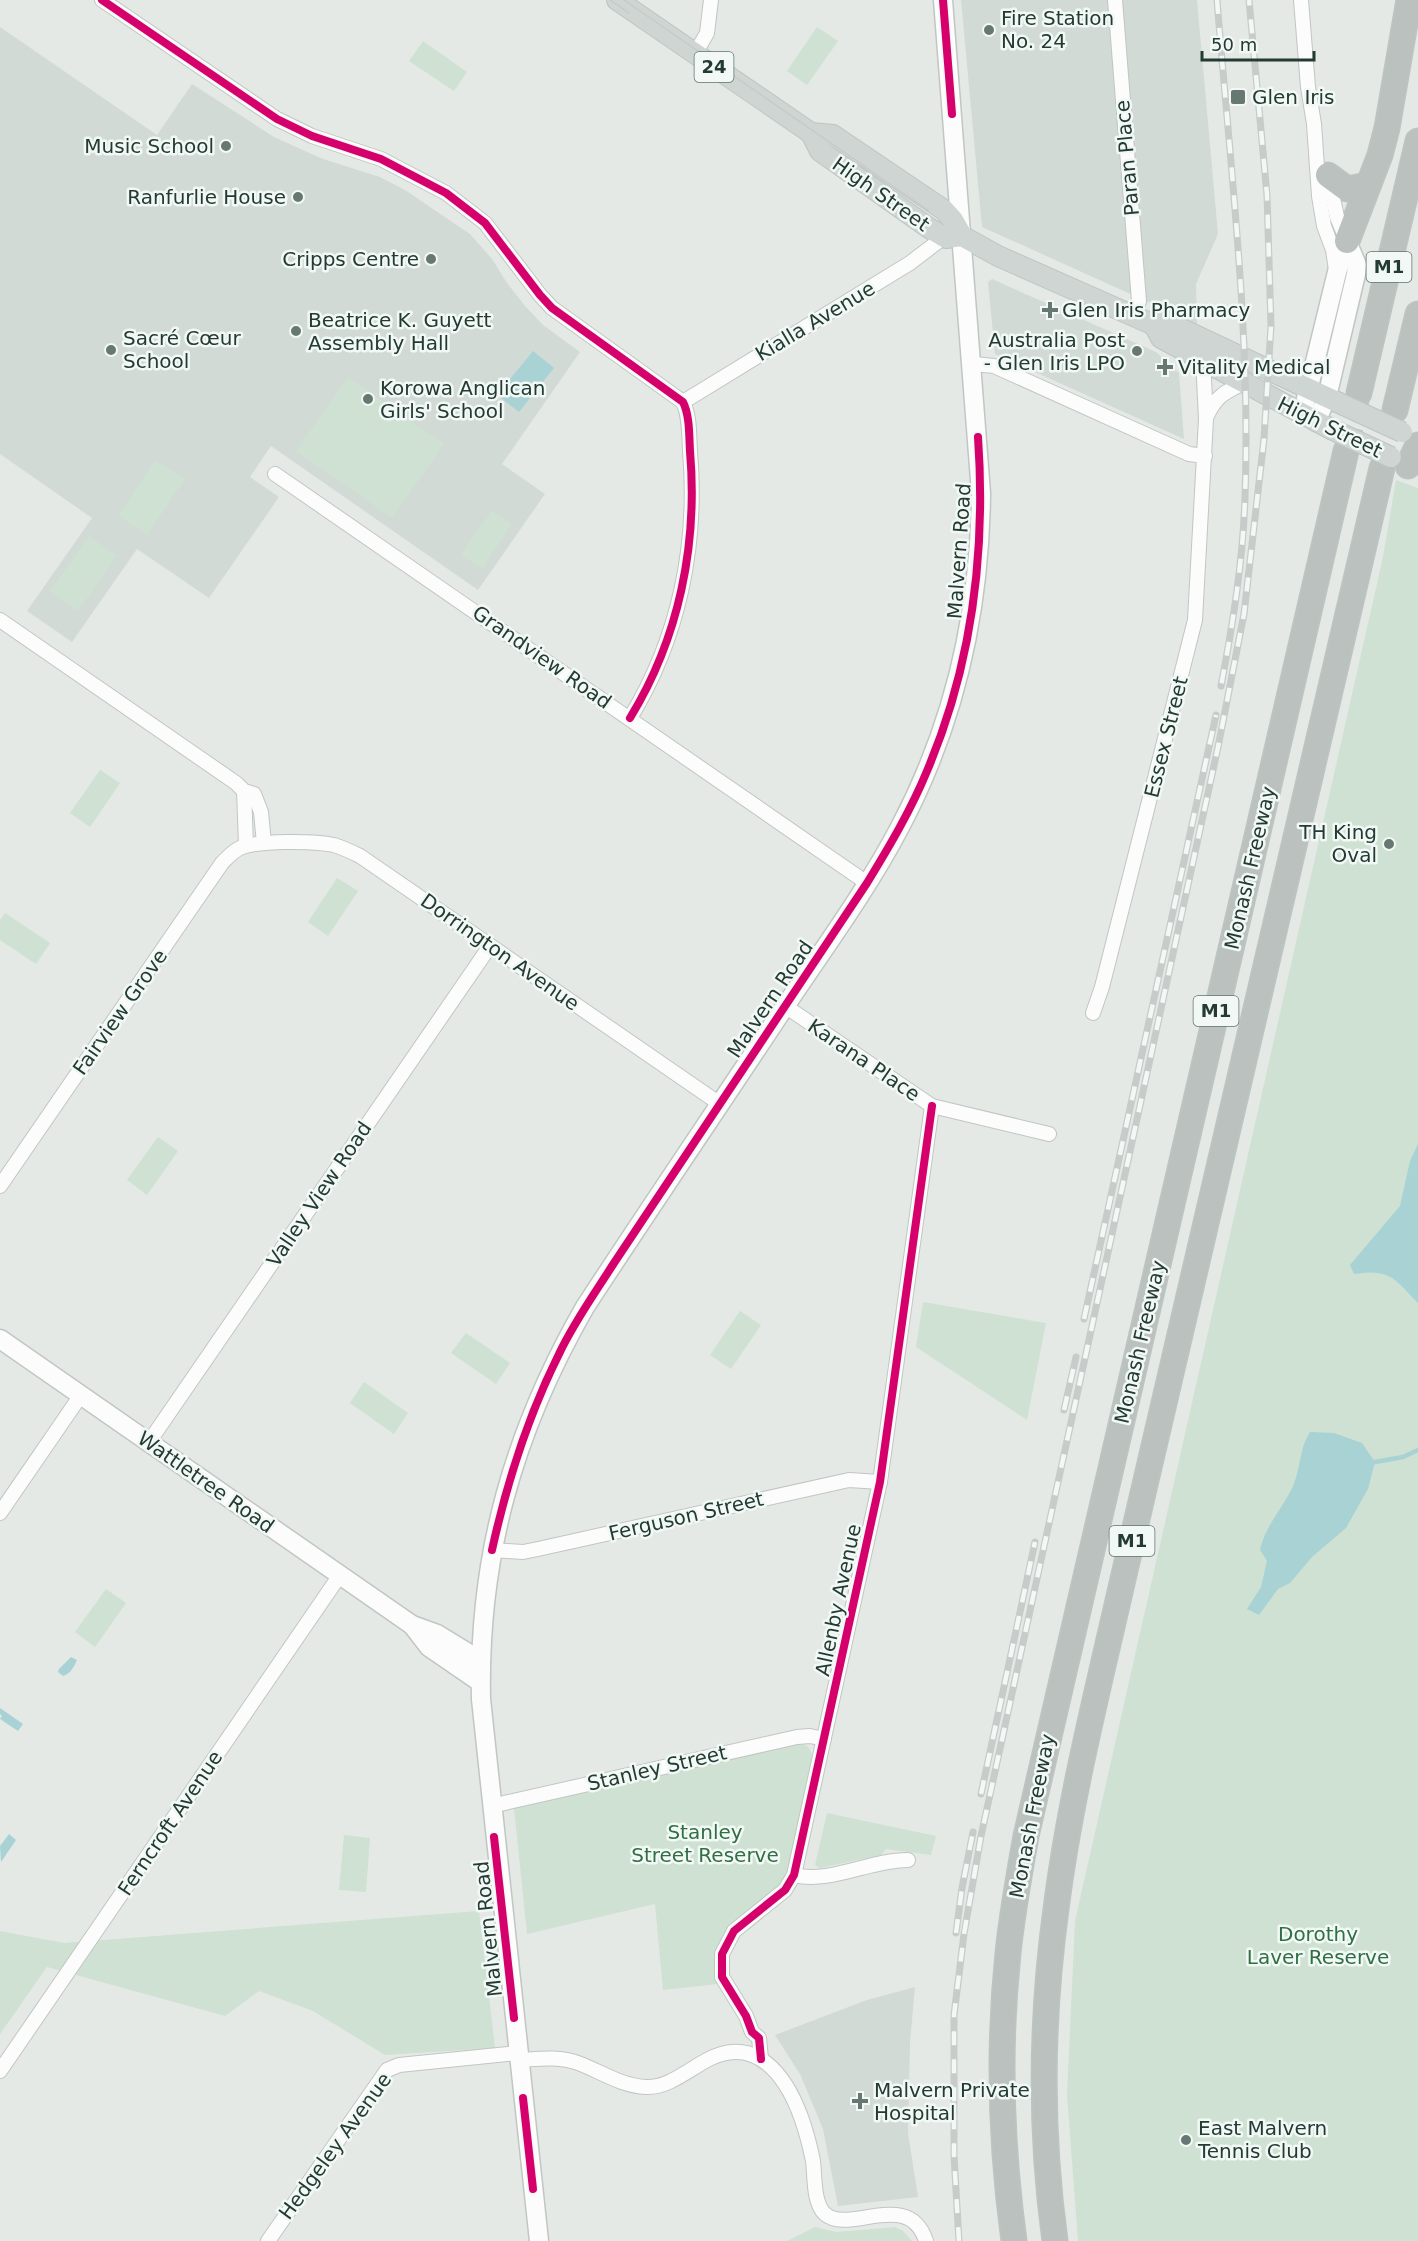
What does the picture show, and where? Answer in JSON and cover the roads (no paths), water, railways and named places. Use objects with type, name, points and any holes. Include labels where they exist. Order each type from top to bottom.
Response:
[{"type":"highway","points":[[1347,241],[1380,155],[1387,128],[1409,0]]},
{"type":"highway","name":"M1","points":[[1341,397],[1418,141]]},
{"type":"highway","points":[[1328,175],[1347,189],[1368,185]]},
{"type":"highway","points":[[1395,410],[1418,314]]},
{"type":"highway","name":"Monash Freeway","points":[[1014,2241],[1005,2155],[1003,2039],[1008,1953],[1026,1836],[1346,451]]},
{"type":"highway","name":"Monash Freeway","points":[[1054,2241],[1046,2156],[1045,2037],[1056,1909],[1082,1760],[1123,1579],[1408,455]]},
{"type":"main road","name":"High Street","points":[[617,0],[811,133],[833,135],[944,210],[953,220],[953,237],[1154,325],[1167,322],[1308,388],[1341,397],[1408,455]]},
{"type":"main road","name":"Malvern Road","points":[[539,2241],[491,1806],[480,1682],[492,1550],[520,1445],[559,1352],[585,1307],[867,883],[899,829],[927,771],[952,703],[969,635],[981,521],[980,462],[973,364],[953,237],[943,0]]},
{"type":"main road","points":[[1316,422],[1308,388],[1347,241]]},
{"type":"main road","points":[[1316,422],[1341,397],[1357,265],[1347,241]]},
{"type":"main road","name":"High Street","points":[[1154,325],[1161,338],[1316,422],[1408,455]]},
{"type":"main road","name":"Wattletree Road","points":[[0,1339],[412,1625],[437,1634],[481,1661]]},
{"type":"main road","name":"Wattletree Road","points":[[412,1625],[429,1647],[480,1682]]},
{"type":"street","points":[[102,0],[277,119],[312,136],[381,159],[446,193],[485,223],[552,308],[683,402],[687,414],[692,476],[688,560],[682,591],[665,648],[630,718]]},
{"type":"street","points":[[694,54],[707,33],[711,0]]},
{"type":"street","name":"Paran Place","points":[[1115,0],[1138,297],[1134,316]]},
{"type":"street","points":[[1301,0],[1319,196],[1324,226],[1335,258],[1337,272]]},
{"type":"street","points":[[1314,124],[1337,217],[1347,241]]},
{"type":"street","name":"Kialla Avenue","points":[[683,402],[953,237]]},
{"type":"street","name":"Essex Street","points":[[1093,1013],[1102,987],[1194,620],[1206,419],[1203,359]]},
{"type":"street","points":[[973,364],[994,366],[1189,454],[1204,456]]},
{"type":"street","name":"Essex Street","points":[[1206,419],[1219,396],[1244,383]]},
{"type":"street","name":"Grandview Road","points":[[275,474],[867,883]]},
{"type":"street","points":[[1,623],[236,783],[244,791],[254,794],[261,812],[264,843]]},
{"type":"street","points":[[244,791],[246,845]]},
{"type":"street","name":"Dorrington Avenue","points":[[246,845],[322,843],[346,849],[720,1104]]},
{"type":"street","name":"Fairview Grove","points":[[0,1186],[222,863],[246,845]]},
{"type":"street","name":"Valley View Road","points":[[149,1442],[490,946]]},
{"type":"street","name":"Karana Place","points":[[785,1006],[932,1106],[1049,1134]]},
{"type":"street","name":"Allenby Avenue","points":[[761,2059],[759,2038],[752,2032],[746,2016],[722,1977],[723,1954],[734,1930],[785,1890],[794,1875],[880,1482],[932,1106]]},
{"type":"street","points":[[0,1513],[81,1395]]},
{"type":"street","name":"Ferguson Street","points":[[492,1550],[523,1552],[849,1480],[880,1482]]},
{"type":"street","name":"Ferncroft Avenue","points":[[0,2071],[340,1575]]},
{"type":"street","name":"Stanley Street","points":[[491,1806],[796,1737],[810,1736],[824,1739]]},
{"type":"street","points":[[794,1875],[817,1878],[881,1862],[908,1860]]},
{"type":"street","points":[[752,2032],[744,2037],[736,2053],[761,2059],[774,2068],[779,2075],[802,2118],[821,2208],[826,2214],[838,2219],[880,2215],[900,2216],[919,2227],[926,2241]]},
{"type":"street","name":"Hedgeley Avenue","points":[[268,2241],[387,2070],[399,2065],[518,2056],[566,2060],[579,2063],[625,2084],[654,2087],[666,2084],[710,2059],[736,2053]]},
{"type":"water","points":[[533,351],[554,368],[519,412],[497,395]]},
{"type":"water","points":[[1418,1144],[1418,1303],[1391,1277],[1376,1273],[1354,1274],[1350,1265],[1400,1206],[1410,1161]]},
{"type":"water","points":[[1310,1432],[1334,1433],[1362,1443],[1375,1462],[1368,1489],[1346,1528],[1312,1557],[1290,1583],[1278,1589],[1259,1615],[1247,1609],[1261,1587],[1267,1561],[1260,1550],[1262,1541],[1293,1486],[1306,1438]]},
{"type":"water","points":[[71,1657],[77,1660],[72,1670],[63,1676],[58,1672],[59,1669]]},
{"type":"water","points":[[0,1708],[23,1724],[18,1731],[0,1719],[2,1716]]},
{"type":"water","points":[[9,1834],[16,1840],[1,1862],[0,1846]]},
{"type":"waterway","points":[[1375,1462],[1403,1457],[1418,1450]]},
{"type":"tunnel","points":[[1346,451],[1359,393]]},
{"type":"tram line","points":[[610,0],[629,13]]},
{"type":"tram line","points":[[624,0],[929,211]]},
{"type":"railway","points":[[1217,0],[1238,248],[1246,435],[1240,568],[1221,686]]},
{"type":"railway","points":[[959,2241],[954,2156],[954,2015],[964,1934],[981,1836],[1218,747],[1244,614],[1264,439],[1271,326],[1267,195],[1249,0]]},
{"type":"railway","points":[[1084,1319],[1216,715]]},
{"type":"railway","points":[[1064,1410],[1076,1357]]},
{"type":"railway","points":[[981,1794],[1035,1542]]},
{"type":"railway","points":[[956,1933],[973,1832]]},
{"type":"place","name":"Fire Station No. 24","points":[[989,30]]},
{"type":"place","name":"Glen Iris","points":[[1238,97]]},
{"type":"place","name":"Music School","points":[[226,146]]},
{"type":"place","name":"Ranfurlie House","points":[[298,197]]},
{"type":"place","name":"Cripps Centre","points":[[431,259]]},
{"type":"place","name":"Glen Iris Pharmacy","points":[[1050,310]]},
{"type":"place","name":"Beatrice K. Guyett Assembly Hall","points":[[296,331]]},
{"type":"place","name":"Sacré Cœur School","points":[[111,350]]},
{"type":"place","name":"Australia Post - Glen Iris LPO","points":[[1137,351]]},
{"type":"place","name":"Vitality Medical","points":[[1165,367]]},
{"type":"place","name":"Korowa Anglican Girls' School","points":[[368,399]]},
{"type":"place","name":"TH King Oval","points":[[1389,844]]},
{"type":"place","name":"Malvern Private Hospital","points":[[860,2101]]},
{"type":"place","name":"East Malvern Tennis Club","points":[[1186,2140]]},
{"type":"park label","name":"Stanley Street Reserve","points":[[705,1844]]},
{"type":"park label","name":"Dorothy Laver Reserve","points":[[1318,1946]]}]
